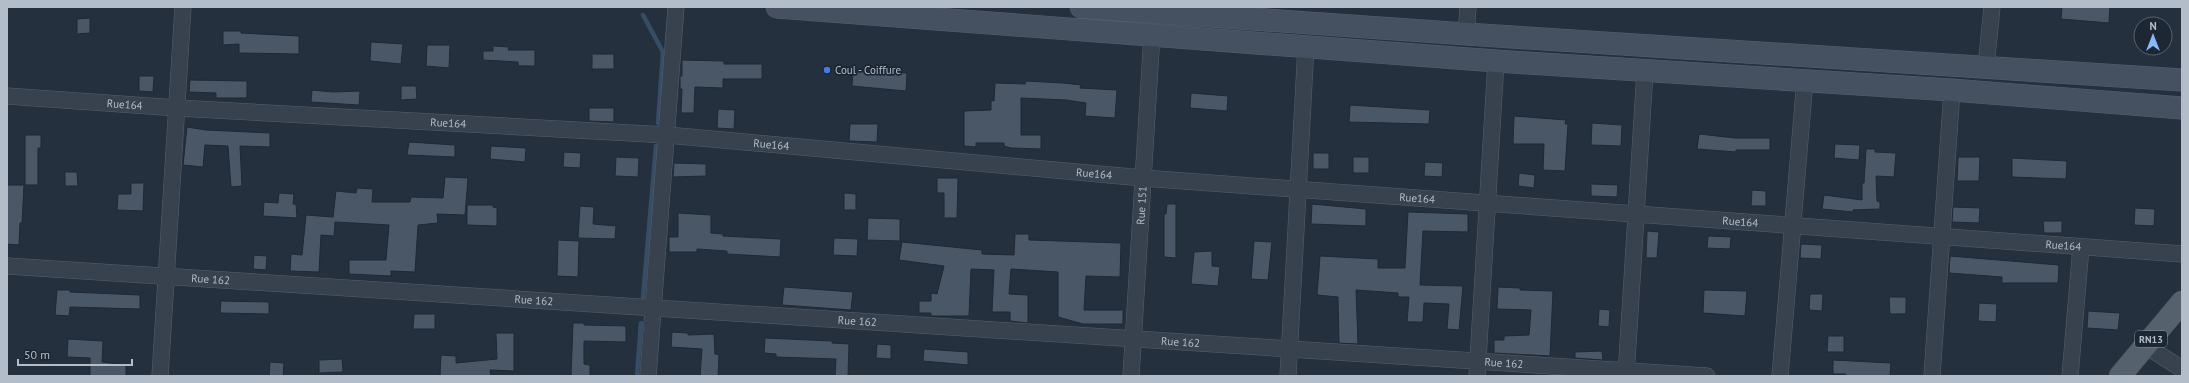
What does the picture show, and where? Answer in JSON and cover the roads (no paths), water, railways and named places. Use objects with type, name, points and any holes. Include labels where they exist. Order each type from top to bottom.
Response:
[{"type":"main road","points":[[777,7],[1496,61],[1952,90],[2182,108]]},
{"type":"main road","points":[[1081,7],[1136,9],[1466,34],[2182,80]]},
{"type":"main road","name":"RN13","points":[[2120,376],[2182,302]]},
{"type":"street","points":[[160,376],[183,7]]},
{"type":"street","points":[[648,376],[676,7]]},
{"type":"street","points":[[1466,34],[1468,7]]},
{"type":"street","points":[[1986,67],[1992,7]]},
{"type":"street","name":"Rue 151","points":[[1131,376],[1152,34]]},
{"type":"street","points":[[1288,376],[1306,46]]},
{"type":"street","points":[[1478,369],[1496,61]]},
{"type":"street","points":[[1626,373],[1645,71]]},
{"type":"street","points":[[1780,376],[1805,80]]},
{"type":"street","points":[[1932,376],[1952,90]]},
{"type":"street","name":"Rue164","points":[[7,96],[177,108],[667,135],[1143,178],[2182,254]]},
{"type":"street","points":[[2070,376],[2081,247]]},
{"type":"street","name":"Rue 162","points":[[7,266],[1289,349],[1478,369],[1707,376]]},
{"type":"street","points":[[2146,346],[2182,369]]},
{"type":"waterway","points":[[643,15],[663,52],[658,123]]},
{"type":"waterway","points":[[643,297],[656,146]]},
{"type":"waterway","points":[[637,376],[641,323]]},
{"type":"place","name":"Coul - Coiffure","points":[[827,70]]}]
